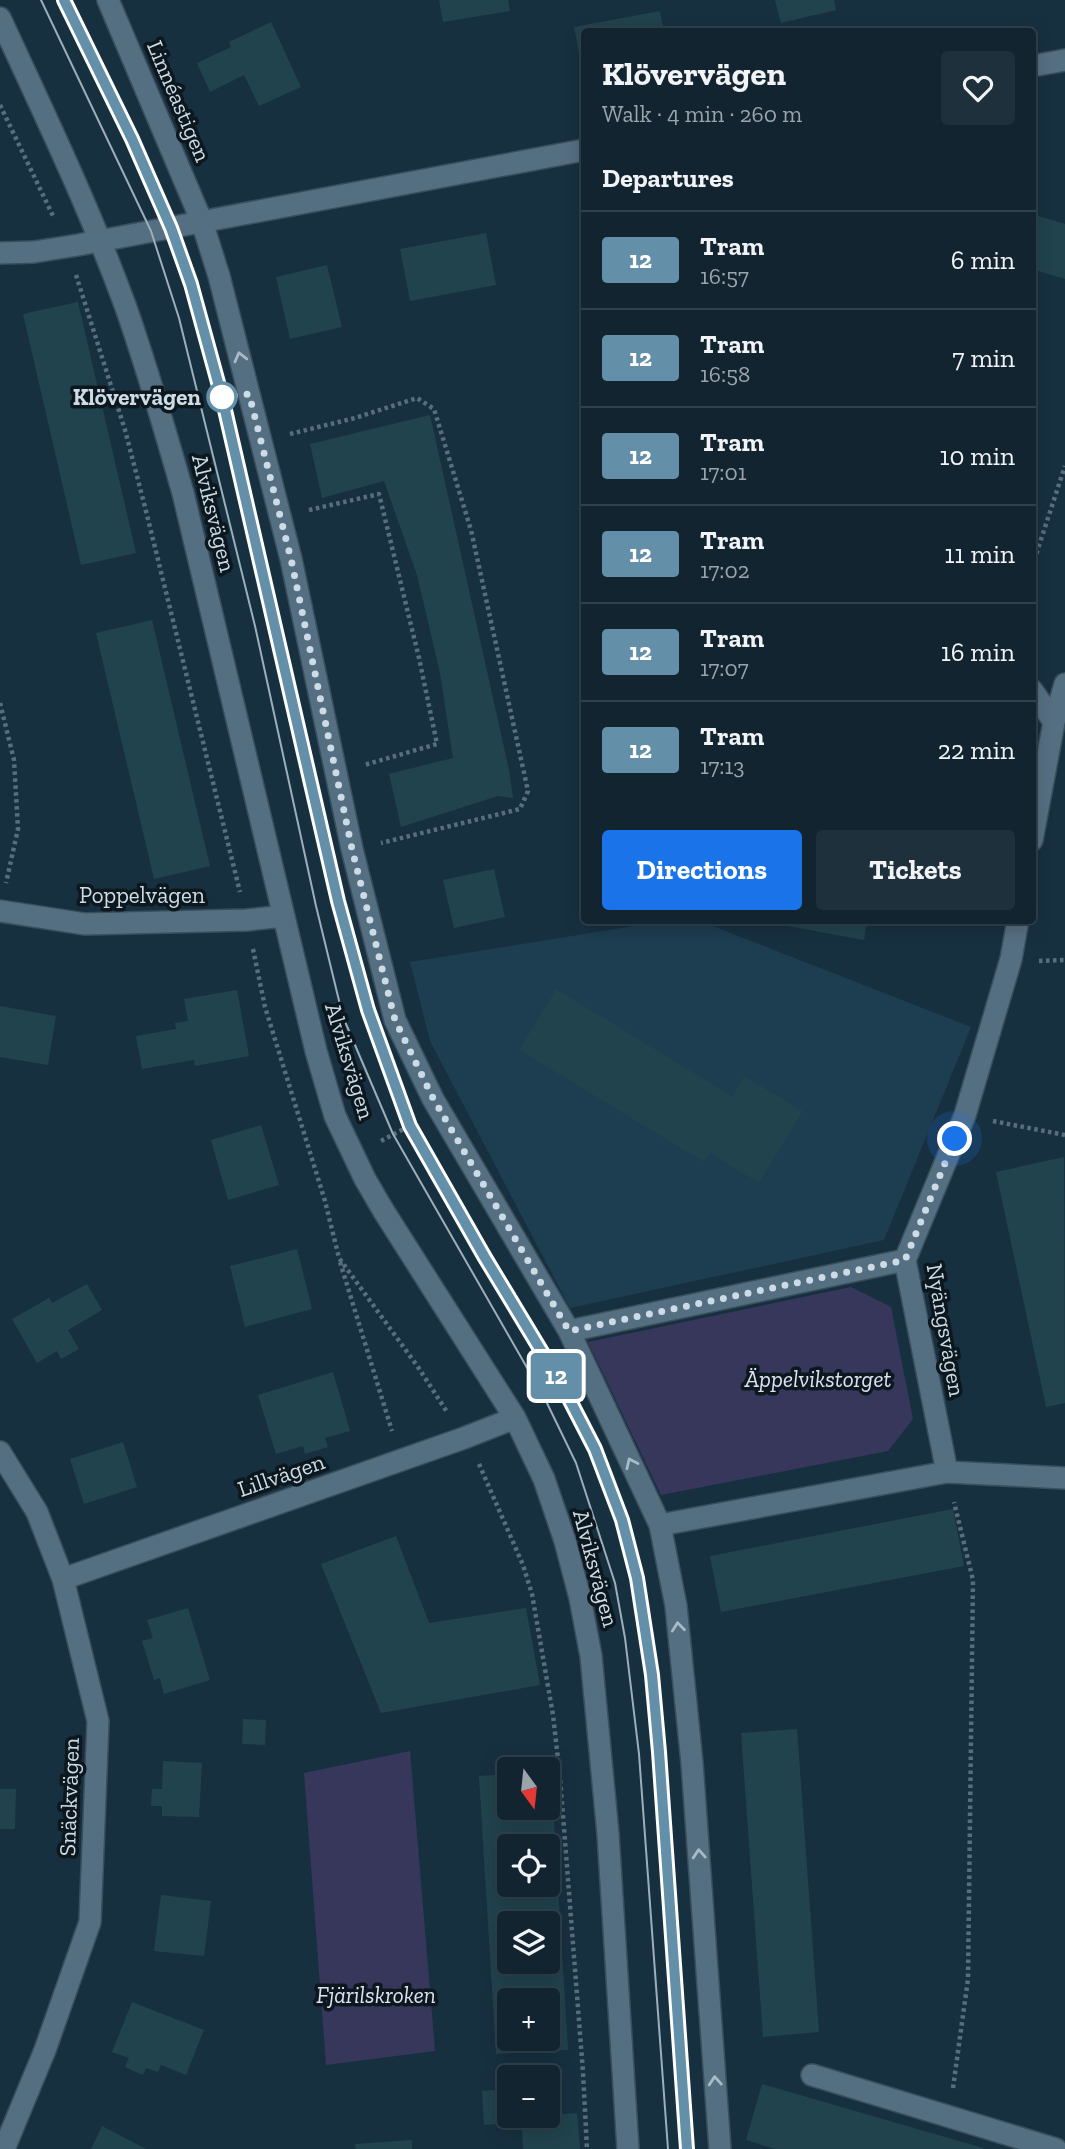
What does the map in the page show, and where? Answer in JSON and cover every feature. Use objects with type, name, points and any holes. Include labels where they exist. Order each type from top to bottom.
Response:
[{"type":"street","name":"Linnéastigen","points":[[108,0],[202,222]]},
{"type":"street","name":"Alviksvägen","points":[[0,18],[81,193],[142,356],[183,493],[316,1051],[335,1116],[383,1210],[515,1418],[544,1479],[565,1541],[591,1656],[608,1834],[628,2149]]},
{"type":"street","points":[[1036,65],[1065,60]]},
{"type":"street","points":[[0,253],[34,252],[100,241],[581,151]]},
{"type":"street","points":[[202,222],[219,276],[291,559],[352,849],[395,1020],[433,1098],[569,1331],[660,1525],[676,1606],[692,1763],[720,2149]]},
{"type":"street","points":[[1036,819],[1054,722],[1065,684]]},
{"type":"street","points":[[1036,696],[1054,722]]},
{"type":"street","name":"Poppelvägen","points":[[0,911],[85,924],[247,920],[284,916]]},
{"type":"street","name":"Nyängsvägen","points":[[947,1472],[905,1260],[965,1115],[1010,959],[1017,924]]},
{"type":"street","points":[[569,1331],[905,1260]]},
{"type":"street","name":"Lillvägen","points":[[63,1579],[515,1418]]},
{"type":"street","name":"Snäckvägen","points":[[0,1452],[37,1512],[63,1579],[98,1721],[90,1922],[45,2050],[4,2149]]},
{"type":"street","points":[[660,1525],[947,1472],[1065,1478]]},
{"type":"street","points":[[812,2076],[1056,2149]]},
{"type":"path","points":[[0,105],[67,246]]},
{"type":"path","points":[[261,441],[355,418],[417,398],[434,409],[471,530],[528,791],[520,809],[352,849]]},
{"type":"path","points":[[1036,556],[1065,466]]},
{"type":"path","points":[[280,516],[379,494],[419,658],[437,744],[337,773]]},
{"type":"path","points":[[0,703],[14,760],[18,829],[0,911]]},
{"type":"path","points":[[1053,961],[1065,960]]},
{"type":"path","points":[[965,1115],[1065,1135]]},
{"type":"path","points":[[339,1258],[401,1460]]},
{"type":"path","points":[[947,1472],[973,1580],[968,1979],[949,2117]]},
{"type":"shaded area","points":[[646,924],[708,924],[971,1027],[884,1240],[570,1308],[430,1041],[410,962]]},
{"type":"green space","name":"Äppelvikstorget","points":[[851,1287],[891,1307],[913,1419],[888,1451],[661,1495],[588,1342]]},
{"type":"green space","name":"Fjärilskroken","points":[[410,1751],[435,2051],[326,2065],[304,1773]]},
{"type":"building","points":[[439,0],[508,0],[510,11],[443,22]]},
{"type":"building","points":[[775,0],[834,0],[836,10],[781,23]]},
{"type":"building","points":[[660,11],[663,28],[581,28],[581,64],[574,27]]},
{"type":"building","points":[[271,22],[301,87],[259,106],[244,75],[210,92],[197,63],[231,47],[229,42]]},
{"type":"building","points":[[1036,215],[1065,224],[1065,279],[1036,270]]},
{"type":"building","points":[[486,233],[496,285],[410,301],[400,249]]},
{"type":"building","points":[[327,265],[342,327],[290,339],[276,277]]},
{"type":"building","points":[[78,302],[136,553],[81,565],[23,314]]},
{"type":"building","points":[[430,415],[513,798],[498,796],[401,827],[389,774],[453,758],[440,673],[417,575],[384,481],[322,498],[310,444]]},
{"type":"building","points":[[152,620],[210,866],[154,879],[96,633]]},
{"type":"building","points":[[494,869],[505,917],[454,928],[443,880]]},
{"type":"building","points":[[788,924],[866,924],[864,940]]},
{"type":"building","points":[[556,989],[732,1096],[744,1076],[803,1111],[759,1183],[710,1153],[704,1162],[519,1050]]},
{"type":"building","points":[[237,990],[249,1056],[195,1066],[194,1060],[142,1069],[136,1036],[176,1029],[175,1023],[188,1021],[184,999]]},
{"type":"building","points":[[0,1006],[56,1016],[48,1065],[0,1057]]},
{"type":"building","points":[[261,1125],[279,1185],[228,1200],[211,1140]]},
{"type":"building","points":[[1064,1157],[1065,1403],[1046,1407],[996,1172]]},
{"type":"building","points":[[297,1249],[312,1309],[245,1327],[230,1266]]},
{"type":"building","points":[[87,1284],[102,1310],[68,1330],[79,1349],[61,1359],[57,1351],[37,1363],[12,1319],[49,1298],[52,1303]]},
{"type":"building","points":[[333,1372],[350,1431],[325,1438],[328,1447],[305,1454],[303,1446],[276,1454],[258,1395]]},
{"type":"building","points":[[123,1442],[137,1487],[84,1504],[70,1459]]},
{"type":"building","points":[[953,1509],[964,1566],[721,1612],[710,1556]]},
{"type":"building","points":[[396,1536],[429,1623],[526,1608],[540,1685],[381,1713],[321,1564]]},
{"type":"building","points":[[188,1608],[210,1680],[164,1694],[160,1678],[154,1680],[142,1641],[153,1638],[147,1620]]},
{"type":"building","points":[[243,1719],[266,1720],[265,1745],[242,1744]]},
{"type":"building","points":[[797,1729],[819,2032],[763,2037],[741,1733]]},
{"type":"building","points":[[163,1761],[202,1763],[199,1817],[162,1816],[162,1806],[151,1806],[152,1789],[162,1789]]},
{"type":"building","points":[[497,1775],[497,1820],[554,1820],[555,1834],[497,1834],[497,1897],[559,1897],[560,1911],[497,1911],[497,1974],[560,1974],[560,1919],[568,2050],[560,2050],[560,1988],[497,1988],[497,2051],[550,2051],[496,2054],[479,1776]]},
{"type":"building","points":[[0,1789],[16,1789],[15,1829],[0,1829]]},
{"type":"building","points":[[161,1895],[211,1901],[204,1956],[154,1951]]},
{"type":"building","points":[[132,2002],[204,2030],[186,2075],[161,2065],[158,2072],[146,2068],[143,2075],[125,2067],[129,2058],[112,2052]]},
{"type":"building","points":[[762,2084],[983,2149],[775,2149],[746,2140]]},
{"type":"building","points":[[497,2090],[497,2124],[484,2125],[482,2091]]},
{"type":"building","points":[[577,2113],[580,2149],[523,2149],[522,2128],[560,2128],[560,2114]]},
{"type":"building","points":[[102,2126],[146,2149],[91,2149]]},
{"type":"building","points":[[412,2140],[412,2149],[356,2149],[355,2144]]},
{"type":"tram line","points":[[41,0],[151,231],[179,318],[255,626],[343,1017],[393,1134],[545,1399],[576,1463],[615,1583],[625,1638],[639,1754],[668,2149]]},
{"type":"tram line","points":[[64,0],[132,139],[171,228],[191,284],[221,397],[338,901],[368,1010],[409,1126],[563,1387],[595,1449],[622,1520],[637,1578],[654,1694],[687,2149]]},
{"type":"tram line","name":"12","points":[[64,0],[132,139],[171,228],[191,284],[222,397],[338,901],[368,1010],[410,1126],[563,1387],[595,1449],[622,1520],[637,1578],[652,1675],[687,2149]]},
{"type":"place","name":"Klövervägen","points":[[222,397]]},
{"type":"route","points":[[222,397],[249,394],[291,559],[352,849],[395,1020],[433,1098],[569,1331],[905,1260],[955,1139]]}]
